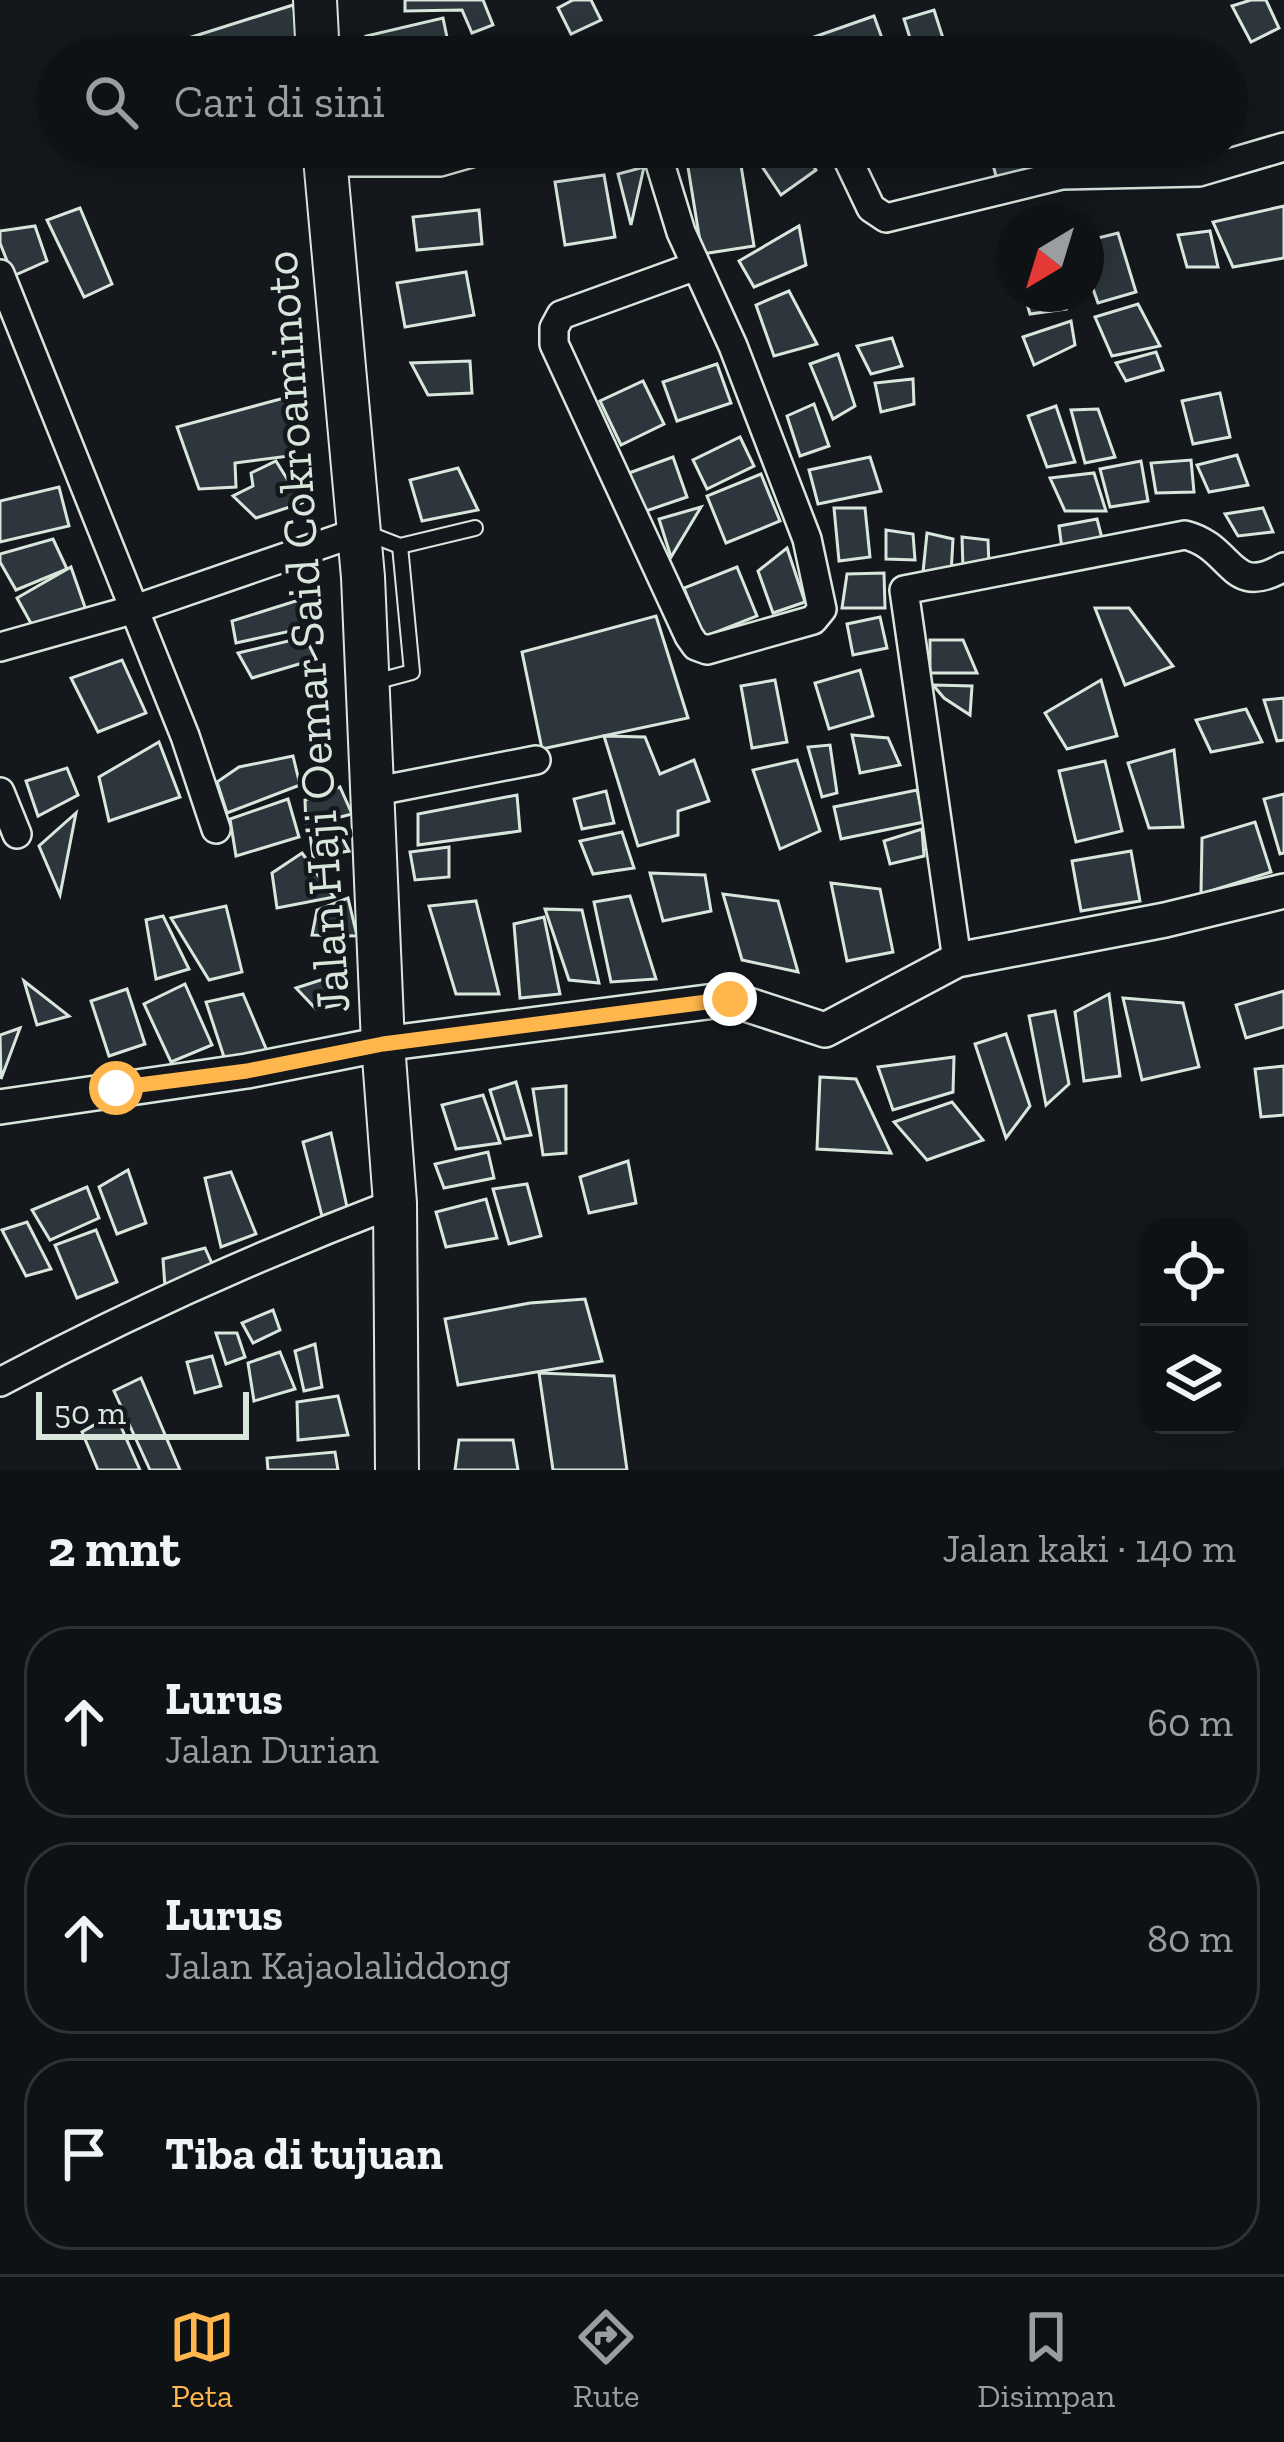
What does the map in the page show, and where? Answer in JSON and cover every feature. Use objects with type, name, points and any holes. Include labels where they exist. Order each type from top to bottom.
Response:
[{"type":"highway","points":[[315,0],[317,36]]},
{"type":"highway","name":"Jalan Haji Oemar Said Cokroaminoto","points":[[327,168],[380,538],[368,683],[394,1203],[397,1470]]},
{"type":"street","points":[[1248,157],[1284,146]]},
{"type":"street","points":[[662,168],[696,266],[733,346],[807,539],[822,609],[813,620],[706,650],[689,637],[554,344],[554,328],[561,315],[696,266]]},
{"type":"street","points":[[852,168],[871,208],[886,218],[1062,175],[1212,168]]},
{"type":"street","points":[[0,274],[185,736],[216,829]]},
{"type":"street","points":[[957,960],[904,590],[1185,535],[1207,543],[1250,579],[1266,578],[1284,567]]},
{"type":"street","points":[[0,647],[380,538]]},
{"type":"street","points":[[372,791],[536,760]]},
{"type":"street","points":[[0,792],[17,834]]},
{"type":"street","points":[[0,1107],[247,1071],[383,1044],[730,999],[825,1030],[957,960],[1166,920],[1284,890]]},
{"type":"street","points":[[0,1382],[94,1332],[394,1203]]},
{"type":"lane","points":[[380,538],[475,528]]},
{"type":"building","points":[[405,0],[483,0],[493,25],[472,33],[462,10],[405,11]]},
{"type":"building","points":[[573,0],[591,0],[601,20],[571,34],[558,8]]},
{"type":"building","points":[[1266,0],[1279,28],[1251,42],[1232,6]]},
{"type":"building","points":[[293,5],[301,36],[195,36]]},
{"type":"building","points":[[934,10],[942,36],[909,36],[904,19]]},
{"type":"building","points":[[874,16],[881,36],[817,36]]},
{"type":"building","points":[[443,18],[447,36],[366,36]]},
{"type":"building","points":[[644,168],[631,225],[618,174]]},
{"type":"building","points":[[688,168],[741,168],[754,246],[702,254]]},
{"type":"building","points":[[763,168],[815,168],[816,170],[781,195]]},
{"type":"building","points":[[994,168],[1032,168],[1032,169],[998,184]]},
{"type":"building","points":[[604,175],[615,237],[565,245],[555,182]]},
{"type":"building","points":[[1284,206],[1284,258],[1233,267],[1213,222]]},
{"type":"building","points":[[80,208],[112,284],[84,297],[47,220]]},
{"type":"building","points":[[479,210],[482,244],[417,250],[413,217]]},
{"type":"building","points":[[35,226],[47,261],[13,276],[0,231]]},
{"type":"building","points":[[799,226],[806,265],[754,287],[739,261]]},
{"type":"building","points":[[1210,231],[1218,267],[1187,267],[1178,235]]},
{"type":"building","points":[[1118,233],[1136,292],[1104,301],[1104,236]]},
{"type":"building","points":[[466,272],[474,315],[405,327],[397,283]]},
{"type":"building","points":[[789,291],[817,344],[774,356],[756,305]]},
{"type":"building","points":[[1138,304],[1160,346],[1112,356],[1095,317]]},
{"type":"building","points":[[1071,321],[1075,345],[1034,365],[1023,337]]},
{"type":"building","points":[[892,338],[902,366],[871,374],[857,346]]},
{"type":"building","points":[[1156,352],[1163,370],[1126,381],[1116,363]]},
{"type":"building","points":[[838,354],[855,406],[833,419],[810,364]]},
{"type":"building","points":[[470,361],[472,393],[428,395],[411,363]]},
{"type":"building","points":[[717,364],[731,403],[677,421],[663,382]]},
{"type":"building","points":[[913,379],[914,404],[881,412],[875,383]]},
{"type":"building","points":[[643,381],[664,424],[621,445],[600,401]]},
{"type":"building","points":[[1220,393],[1230,437],[1193,444],[1182,401]]},
{"type":"building","points":[[284,398],[297,455],[235,463],[236,487],[199,489],[177,427]]},
{"type":"building","points":[[814,404],[829,446],[800,456],[787,416]]},
{"type":"building","points":[[1056,406],[1075,462],[1047,467],[1028,416]]},
{"type":"building","points":[[1098,409],[1115,457],[1085,463],[1071,410]]},
{"type":"building","points":[[740,437],[754,466],[707,489],[693,460]]},
{"type":"building","points":[[1237,455],[1248,485],[1209,492],[1197,465]]},
{"type":"building","points":[[673,457],[687,497],[643,512],[629,473]]},
{"type":"building","points":[[870,457],[881,491],[818,504],[809,470]]},
{"type":"building","points":[[1191,460],[1194,492],[1156,493],[1151,463]]},
{"type":"building","points":[[276,461],[302,503],[256,518],[233,496],[253,486],[251,473]]},
{"type":"building","points":[[1141,461],[1148,501],[1110,507],[1100,469]]},
{"type":"building","points":[[458,468],[478,510],[422,521],[410,480]]},
{"type":"building","points":[[1094,473],[1106,511],[1065,511],[1050,478]]},
{"type":"building","points":[[761,474],[780,521],[726,543],[707,496]]},
{"type":"building","points":[[59,487],[69,526],[0,542],[0,501]]},
{"type":"building","points":[[701,507],[671,557],[659,519]]},
{"type":"building","points":[[834,508],[865,508],[870,557],[839,561]]},
{"type":"building","points":[[1263,508],[1273,532],[1238,536],[1225,514]]},
{"type":"building","points":[[1097,519],[1103,542],[1062,549],[1059,526]]},
{"type":"building","points":[[886,530],[913,534],[915,560],[886,559]]},
{"type":"building","points":[[927,533],[953,539],[951,575],[923,572]]},
{"type":"building","points":[[962,537],[988,540],[989,566],[963,569]]},
{"type":"building","points":[[53,539],[67,569],[16,590],[0,554]]},
{"type":"building","points":[[787,548],[805,602],[773,613],[758,571]]},
{"type":"building","points":[[71,567],[86,610],[33,627],[17,598]]},
{"type":"building","points":[[737,567],[757,616],[704,637],[684,588]]},
{"type":"building","points":[[884,573],[885,608],[842,608],[847,574]]},
{"type":"building","points":[[302,599],[314,626],[236,643],[232,621]]},
{"type":"building","points":[[1095,608],[1129,608],[1173,666],[1125,685]]},
{"type":"building","points":[[656,616],[688,718],[542,749],[522,652]]},
{"type":"building","points":[[880,617],[887,648],[853,655],[847,624]]},
{"type":"building","points":[[305,637],[316,659],[252,678],[238,653]]},
{"type":"building","points":[[930,640],[963,640],[977,673],[930,673]]},
{"type":"building","points":[[122,660],[146,713],[98,732],[71,678]]},
{"type":"building","points":[[860,670],[873,716],[829,729],[815,683]]},
{"type":"building","points":[[775,680],[787,742],[752,748],[741,686]]},
{"type":"building","points":[[1101,680],[1117,736],[1067,749],[1045,713]]},
{"type":"building","points":[[933,685],[972,686],[970,715],[944,698]]},
{"type":"building","points":[[1284,698],[1284,740],[1277,741],[1264,700]]},
{"type":"building","points":[[1246,709],[1262,742],[1211,752],[1196,720]]},
{"type":"building","points":[[852,735],[888,738],[900,765],[860,773]]},
{"type":"building","points":[[604,736],[645,737],[660,774],[694,760],[709,801],[678,811],[678,835],[638,846]]},
{"type":"building","points":[[159,742],[180,797],[109,821],[99,777]]},
{"type":"building","points":[[830,745],[837,793],[822,797],[808,747]]},
{"type":"building","points":[[1174,750],[1183,827],[1149,828],[1128,763]]},
{"type":"building","points":[[293,756],[300,785],[227,813],[217,782],[239,767]]},
{"type":"building","points":[[797,760],[820,831],[780,849],[753,770]]},
{"type":"building","points":[[1105,761],[1122,831],[1076,842],[1059,771]]},
{"type":"building","points":[[67,768],[78,795],[38,816],[26,781]]},
{"type":"building","points":[[340,787],[352,814],[306,826],[305,800]]},
{"type":"building","points":[[917,790],[924,822],[841,839],[834,807]]},
{"type":"building","points":[[606,791],[614,823],[582,829],[574,799]]},
{"type":"building","points":[[1284,794],[1284,853],[1280,854],[1264,799]]},
{"type":"building","points":[[517,795],[520,831],[418,845],[418,814]]},
{"type":"building","points":[[288,799],[299,837],[236,856],[230,819]]},
{"type":"building","points":[[76,813],[60,895],[39,846]]},
{"type":"building","points":[[1255,822],[1271,872],[1201,894],[1202,838]]},
{"type":"building","points":[[922,829],[924,856],[890,864],[884,841]]},
{"type":"building","points":[[338,830],[349,851],[313,857],[310,834]]},
{"type":"building","points":[[622,832],[634,868],[593,874],[580,841]]},
{"type":"building","points":[[449,847],[449,877],[415,880],[410,852]]},
{"type":"building","points":[[1131,851],[1140,901],[1081,911],[1072,861]]},
{"type":"building","points":[[302,853],[334,897],[277,908],[272,873]]},
{"type":"building","points":[[650,873],[705,875],[711,911],[663,921]]},
{"type":"building","points":[[831,883],[880,889],[893,952],[847,961]]},
{"type":"building","points":[[723,894],[778,901],[798,972],[742,960]]},
{"type":"building","points":[[630,896],[656,979],[611,982],[594,902]]},
{"type":"building","points":[[348,898],[357,936],[312,935],[317,910]]},
{"type":"building","points":[[476,901],[499,994],[456,994],[429,906]]},
{"type":"building","points":[[226,906],[242,972],[209,980],[171,918]]},
{"type":"building","points":[[545,909],[582,910],[599,983],[569,980]]},
{"type":"building","points":[[163,916],[189,969],[156,979],[146,920]]},
{"type":"building","points":[[544,917],[560,994],[520,998],[514,924]]},
{"type":"building","points":[[336,975],[347,1003],[316,1009],[296,988]]},
{"type":"building","points":[[24,981],[69,1016],[37,1025]]},
{"type":"building","points":[[185,984],[212,1045],[171,1062],[144,1004]]},
{"type":"building","points":[[127,989],[145,1044],[109,1056],[91,1001]]},
{"type":"building","points":[[1284,991],[1284,1027],[1246,1038],[1236,1005]]},
{"type":"building","points":[[243,994],[267,1051],[225,1060],[206,1002]]},
{"type":"building","points":[[1109,994],[1120,1076],[1084,1081],[1075,1012]]},
{"type":"building","points":[[1123,998],[1183,1003],[1199,1067],[1142,1080]]},
{"type":"building","points":[[1055,1011],[1069,1084],[1046,1105],[1029,1016]]},
{"type":"building","points":[[20,1028],[1,1079],[0,1035]]},
{"type":"building","points":[[1006,1034],[1030,1106],[1006,1138],[975,1044]]},
{"type":"building","points":[[954,1057],[953,1092],[893,1110],[878,1067]]},
{"type":"building","points":[[1284,1066],[1284,1115],[1261,1117],[1255,1069]]},
{"type":"building","points":[[820,1077],[856,1079],[891,1153],[817,1149]]},
{"type":"building","points":[[516,1082],[531,1135],[505,1139],[490,1090]]},
{"type":"building","points":[[566,1086],[566,1153],[543,1155],[533,1089]]},
{"type":"building","points":[[483,1095],[500,1143],[456,1149],[442,1105]]},
{"type":"building","points":[[952,1102],[983,1140],[927,1160],[894,1122]]},
{"type":"building","points":[[331,1133],[347,1207],[322,1216],[303,1142]]},
{"type":"building","points":[[488,1152],[494,1178],[444,1188],[435,1164]]},
{"type":"building","points":[[628,1161],[636,1203],[589,1213],[580,1177]]},
{"type":"building","points":[[128,1170],[146,1223],[117,1234],[99,1187]]},
{"type":"building","points":[[231,1172],[256,1234],[221,1247],[205,1178]]},
{"type":"building","points":[[527,1184],[541,1236],[509,1244],[493,1189]]},
{"type":"building","points":[[87,1187],[99,1218],[50,1240],[32,1210]]},
{"type":"building","points":[[486,1199],[497,1238],[446,1247],[436,1212]]},
{"type":"building","points":[[27,1222],[51,1269],[26,1276],[2,1230]]},
{"type":"building","points":[[96,1230],[117,1282],[77,1298],[55,1245]]},
{"type":"building","points":[[205,1248],[214,1268],[165,1287],[163,1259]]},
{"type":"building","points":[[585,1299],[602,1361],[458,1385],[445,1319],[530,1303]]},
{"type":"building","points":[[273,1310],[280,1330],[253,1343],[242,1323]]},
{"type":"building","points":[[216,1333],[237,1333],[245,1357],[226,1364]]},
{"type":"building","points":[[315,1344],[322,1387],[304,1391],[295,1351]]},
{"type":"building","points":[[280,1352],[295,1389],[254,1401],[248,1363]]},
{"type":"building","points":[[212,1356],[221,1386],[195,1393],[187,1362]]},
{"type":"building","points":[[539,1373],[614,1376],[627,1470],[553,1470]]},
{"type":"building","points":[[141,1378],[180,1470],[150,1470],[114,1391]]},
{"type":"building","points":[[338,1396],[348,1435],[298,1440],[297,1402]]},
{"type":"building","points":[[115,1413],[140,1470],[98,1470],[82,1432]]},
{"type":"building","points":[[459,1440],[513,1440],[518,1470],[455,1470]]},
{"type":"building","points":[[335,1452],[338,1470],[268,1470],[267,1458]]},
{"type":"route","points":[[116,1088],[247,1071],[383,1044],[730,999]]}]
